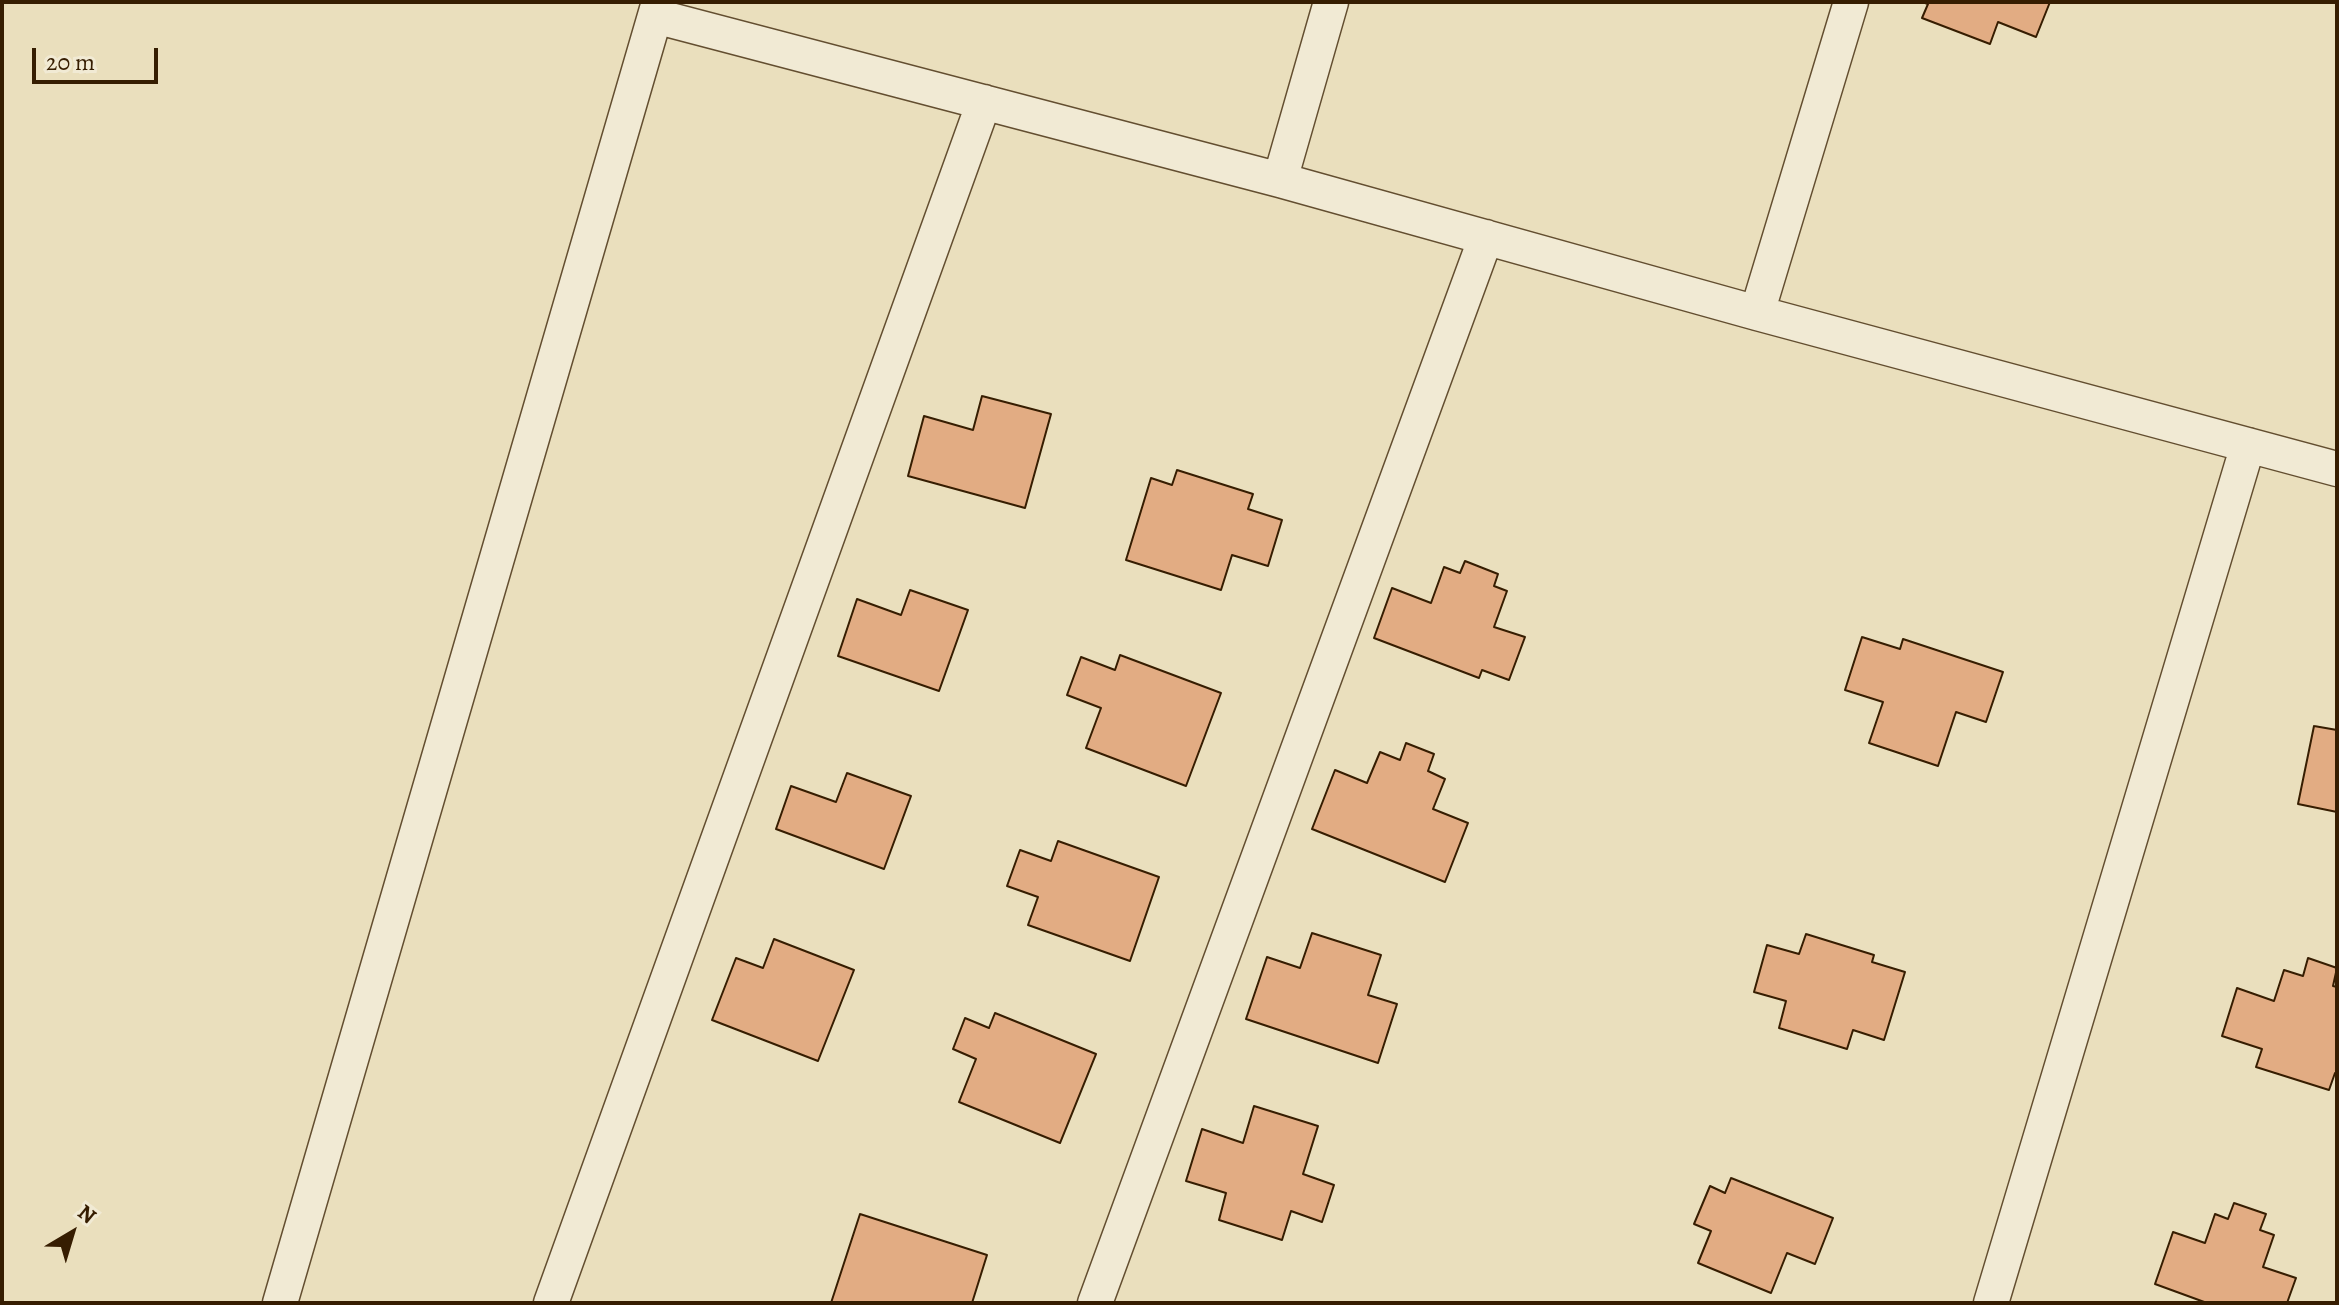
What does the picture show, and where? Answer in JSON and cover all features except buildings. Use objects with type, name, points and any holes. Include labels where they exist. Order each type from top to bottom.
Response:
[{"type":"street","points":[[1280,180],[1331,2]]},
{"type":"street","points":[[1757,313],[1851,2]]},
{"type":"street","points":[[280,1303],[657,9],[984,102],[2337,469]]},
{"type":"street","points":[[551,1303],[984,102]]},
{"type":"street","points":[[1095,1303],[1486,237]]},
{"type":"street","points":[[1991,1303],[2248,445]]}]
